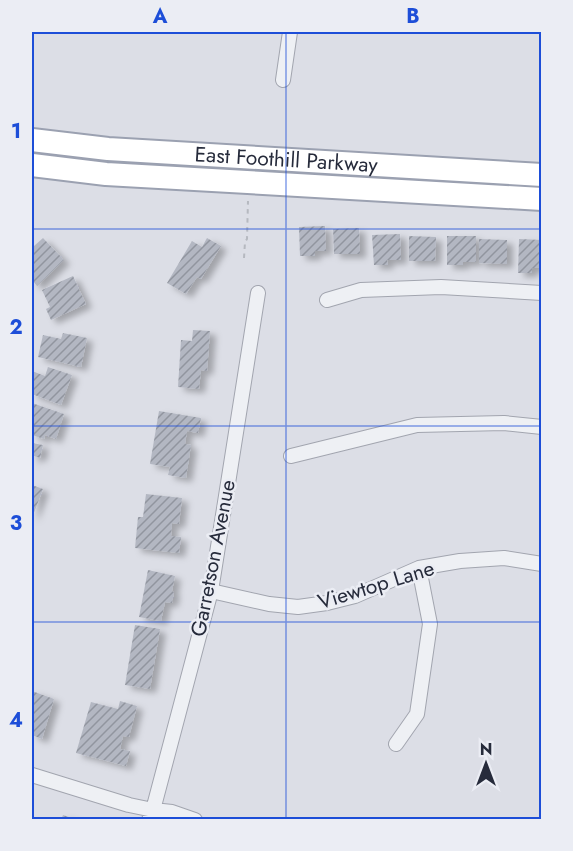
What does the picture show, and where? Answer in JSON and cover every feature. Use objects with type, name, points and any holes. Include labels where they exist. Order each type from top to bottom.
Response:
[{"type":"main road","name":"East Foothill Parkway","points":[[32,140],[119,150],[542,175]]},
{"type":"main road","name":"East Foothill Parkway","points":[[32,165],[117,174],[542,199]]},
{"type":"street","points":[[283,80],[290,32]]},
{"type":"street","points":[[327,300],[361,290],[441,287],[542,292]]},
{"type":"street","name":"Garretson Avenue","points":[[151,815],[211,591],[258,293]]},
{"type":"street","points":[[291,456],[417,425],[504,423],[542,427]]},
{"type":"street","name":"Viewtop Lane","points":[[211,591],[269,604],[298,607],[355,596],[419,568],[460,561],[504,558],[542,564]]},
{"type":"street","points":[[396,744],[417,714],[430,624],[419,568]]},
{"type":"street","points":[[32,775],[129,805],[151,815],[172,812],[195,819]]},
{"type":"path","points":[[244,258],[245,242],[248,239],[248,201]]},
{"type":"building","points":[[325,226],[326,251],[315,251],[315,256],[300,256],[299,227]]},
{"type":"building","points":[[359,228],[360,254],[334,254],[333,229]]},
{"type":"building","points":[[400,234],[401,260],[387,260],[388,265],[374,265],[372,235]]},
{"type":"building","points":[[409,236],[436,237],[435,261],[409,261]]},
{"type":"building","points":[[447,236],[476,236],[476,262],[447,265]]},
{"type":"building","points":[[43,238],[64,260],[37,286],[32,280],[32,248]]},
{"type":"building","points":[[207,238],[221,246],[201,279],[197,277],[186,294],[167,283],[192,241],[202,247]]},
{"type":"building","points":[[479,239],[507,240],[507,264],[479,263]]},
{"type":"building","points":[[519,239],[542,240],[542,268],[532,268],[532,273],[518,273]]},
{"type":"building","points":[[73,276],[86,304],[51,320],[46,309],[50,307],[42,290]]},
{"type":"building","points":[[193,330],[210,331],[207,371],[201,370],[199,389],[178,387],[181,340],[192,341]]},
{"type":"building","points":[[63,333],[87,338],[81,367],[38,357],[43,335],[61,339]]},
{"type":"building","points":[[48,367],[72,375],[61,405],[32,394],[32,371],[45,376]]},
{"type":"building","points":[[32,403],[64,414],[56,439],[45,435],[44,439],[32,435]]},
{"type":"building","points":[[159,411],[201,418],[198,433],[187,431],[185,444],[191,445],[186,478],[168,475],[170,467],[150,464]]},
{"type":"building","points":[[32,443],[43,445],[40,458],[34,456],[32,463]]},
{"type":"building","points":[[32,485],[43,489],[32,518]]},
{"type":"building","points":[[146,494],[182,498],[179,524],[172,523],[171,536],[181,537],[179,553],[135,548],[138,517],[143,517]]},
{"type":"building","points":[[148,570],[175,576],[172,603],[165,602],[161,621],[139,617]]},
{"type":"building","points":[[135,625],[160,629],[150,689],[125,685]]},
{"type":"building","points":[[32,691],[54,699],[42,739],[32,735]]},
{"type":"building","points":[[120,701],[137,706],[129,737],[123,736],[120,749],[130,751],[126,766],[76,753],[91,702],[118,709]]},
{"type":"building","points":[[63,815],[75,819],[75,820],[61,820]]}]
